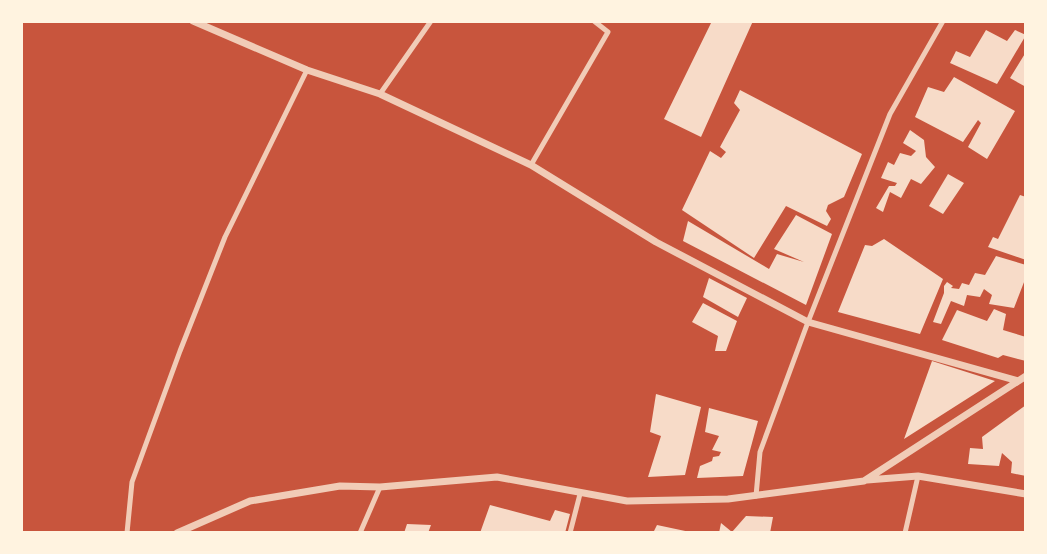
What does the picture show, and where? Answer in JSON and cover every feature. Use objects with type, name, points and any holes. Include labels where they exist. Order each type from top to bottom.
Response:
[{"type":"street","points":[[193,21],[307,70],[380,94],[531,165],[656,242],[808,322],[1018,381]]},
{"type":"street","points":[[864,481],[1026,376]]},
{"type":"street","points":[[177,533],[250,500],[340,486],[380,487],[496,478],[627,501],[728,499],[918,476],[1026,494]]},
{"type":"lane","points":[[380,94],[431,21]]},
{"type":"lane","points":[[531,165],[608,32],[594,21]]},
{"type":"lane","points":[[756,496],[760,452],[808,322],[890,114],[943,21]]},
{"type":"lane","points":[[127,533],[132,482],[180,351],[225,237],[307,70]]},
{"type":"lane","points":[[905,533],[918,476]]},
{"type":"lane","points":[[359,533],[380,487]]},
{"type":"lane","points":[[570,533],[580,494]]},
{"type":"building","points":[[712,21],[753,21],[701,137],[664,119]]},
{"type":"building","points":[[986,30],[1007,41],[1015,30],[1026,35],[997,84],[950,63],[956,51],[970,57]]},
{"type":"building","points":[[1026,52],[1026,87],[1010,78]]},
{"type":"building","points":[[954,77],[1015,111],[987,159],[968,147],[981,123],[978,120],[963,142],[915,117],[928,87],[944,92]]},
{"type":"building","points":[[740,90],[862,154],[844,197],[828,205],[826,211],[831,219],[827,226],[786,206],[754,258],[682,210],[710,151],[721,158],[726,152],[720,147],[740,110],[734,103]]},
{"type":"building","points":[[910,130],[924,140],[926,157],[935,167],[921,184],[911,179],[901,198],[890,192],[883,212],[876,208],[889,186],[895,186],[897,183],[881,178],[888,162],[894,165],[900,153],[911,156],[916,151],[903,143]]},
{"type":"building","points":[[948,174],[964,183],[943,214],[929,206]]},
{"type":"building","points":[[1020,195],[1026,197],[1026,260],[988,247],[993,237],[998,239]]},
{"type":"building","points":[[796,215],[832,234],[806,305],[683,241],[688,221],[769,269],[777,254],[804,262],[774,249]]},
{"type":"building","points":[[884,239],[943,279],[920,334],[838,312],[865,245],[872,246]]},
{"type":"building","points":[[996,256],[1026,265],[1026,277],[1014,308],[989,304],[992,295],[984,289],[980,297],[967,295],[964,306],[951,301],[941,324],[933,322],[947,282],[953,286],[951,288],[959,289],[962,283],[969,285],[975,273],[985,275]]},
{"type":"building","points":[[709,278],[747,298],[738,317],[703,297]]},
{"type":"building","points":[[703,303],[737,321],[726,351],[715,351],[718,336],[692,322]]},
{"type":"building","points":[[994,309],[1006,314],[1003,330],[1026,337],[1026,361],[1003,355],[998,358],[942,340],[957,310],[987,321]]},
{"type":"building","points":[[932,361],[995,381],[904,439]]},
{"type":"building","points":[[656,394],[701,407],[685,475],[648,477],[661,436],[650,432]]},
{"type":"building","points":[[1026,405],[1026,476],[1011,473],[1012,462],[1002,453],[999,466],[968,464],[970,448],[983,449],[982,437]]},
{"type":"building","points":[[709,408],[758,421],[743,476],[697,478],[700,466],[712,461],[713,457],[719,456],[721,452],[712,450],[719,436],[705,432]]},
{"type":"building","points":[[490,505],[550,521],[555,510],[570,514],[565,533],[480,533]]},
{"type":"building","points":[[746,516],[773,517],[770,533],[719,533],[721,523],[732,532]]},
{"type":"building","points":[[407,524],[431,525],[428,533],[404,533]]},
{"type":"building","points":[[657,525],[690,532],[690,533],[653,533]]}]
